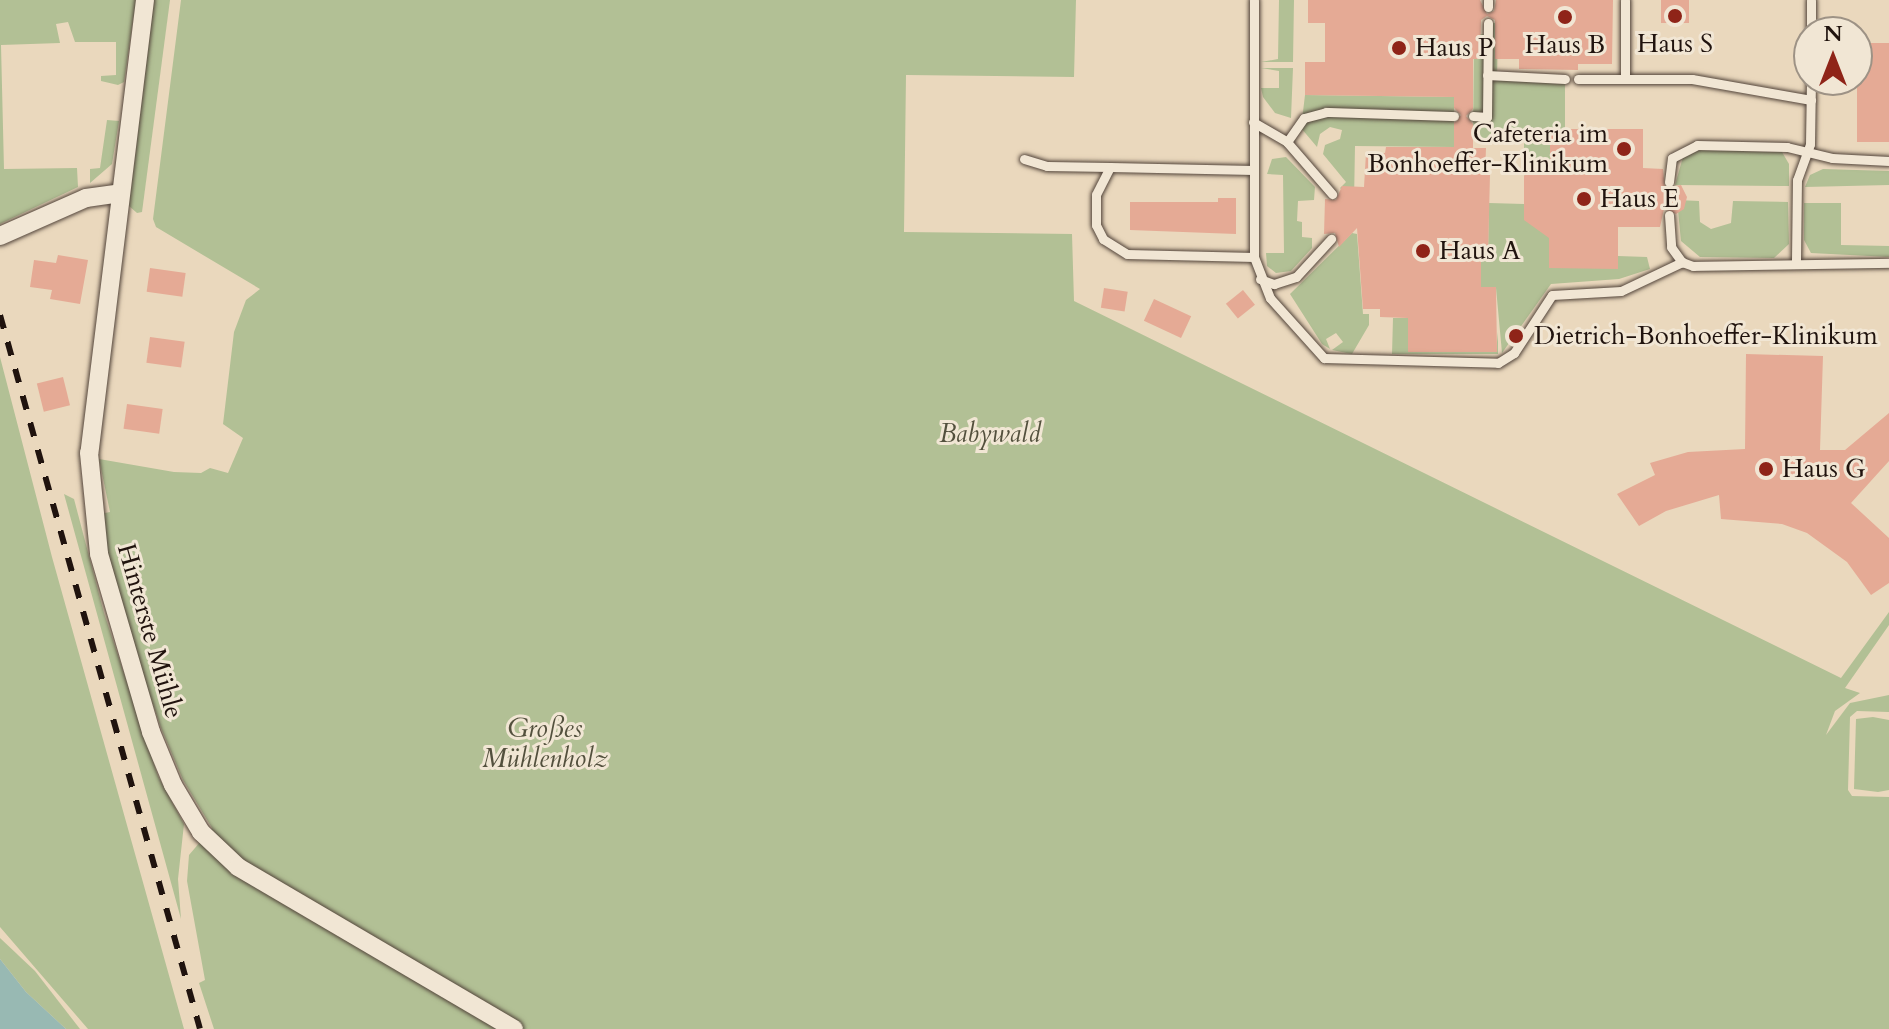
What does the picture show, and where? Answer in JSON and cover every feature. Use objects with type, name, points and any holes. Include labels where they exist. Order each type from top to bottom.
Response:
[{"type":"street","name":"Hinterste Mühle","points":[[145,0],[91,433],[90,493],[112,611],[173,785],[201,832],[238,867],[514,1029]]},
{"type":"street","points":[[0,236],[86,198],[121,193]]},
{"type":"lane","points":[[1254,0],[1254,257],[1260,279],[1270,298],[1324,358],[1498,363],[1514,353],[1552,295],[1621,291],[1682,262],[1775,268],[1796,260],[1889,263]]},
{"type":"lane","points":[[1625,0],[1625,79]]},
{"type":"lane","points":[[1473,116],[1487,117],[1488,23]]},
{"type":"lane","points":[[1487,75],[1565,79]]},
{"type":"lane","points":[[1578,79],[1692,79],[1811,100]]},
{"type":"lane","points":[[1796,260],[1797,180],[1807,152],[1811,96]]},
{"type":"lane","points":[[1287,142],[1304,118],[1326,112],[1454,116]]},
{"type":"lane","points":[[1253,122],[1287,142],[1332,194]]},
{"type":"lane","points":[[1669,182],[1672,158],[1685,147],[1787,147],[1889,161]]},
{"type":"lane","points":[[1024,159],[1047,166],[1253,170]]},
{"type":"lane","points":[[1110,167],[1096,195],[1096,225],[1115,250],[1254,257]]},
{"type":"lane","points":[[1669,215],[1671,247],[1682,262]]},
{"type":"lane","points":[[1260,279],[1274,284],[1296,277],[1331,239]]},
{"type":"green space","points":[[0,0],[136,0],[124,82],[118,85],[101,81],[101,76],[116,75],[116,42],[75,42],[68,22],[56,24],[60,43],[1,45],[4,169],[77,168],[78,187],[0,224]]},
{"type":"green space","points":[[154,0],[170,0],[142,212],[137,213],[129,206]]},
{"type":"green space","name":"Großes Mühlenholz","points":[[181,0],[1076,0],[1074,77],[906,75],[904,232],[1072,234],[1074,301],[1841,678],[1889,612],[1889,625],[1845,688],[1860,693],[1835,711],[1826,735],[1850,703],[1889,695],[1889,712],[1857,711],[1850,717],[1848,790],[1852,796],[1889,797],[1889,1029],[214,1029],[199,983],[205,980],[187,881],[189,855],[212,828],[183,780],[161,728],[121,610],[100,514],[110,512],[99,459],[174,472],[201,473],[210,468],[228,473],[243,438],[223,424],[234,332],[246,300],[260,289],[156,227],[153,219]]},
{"type":"green space","points":[[1279,0],[1294,0],[1293,62],[1261,62],[1278,59]]},
{"type":"green space","points":[[1492,23],[1498,23],[1497,79],[1565,84],[1565,129],[1550,129],[1550,163],[1537,164],[1524,176],[1524,141],[1473,140],[1474,34],[1492,34]]},
{"type":"green space","points":[[1261,68],[1293,68],[1291,118],[1275,113],[1263,97],[1261,88],[1279,88],[1279,71]]},
{"type":"green space","points":[[1305,95],[1454,97],[1454,147],[1355,146],[1354,202],[1340,188],[1346,182],[1323,154],[1325,145],[1340,139],[1342,130],[1330,127],[1320,134],[1317,147],[1301,128]]},
{"type":"green space","points":[[107,120],[119,121],[112,164],[90,183],[90,169],[100,168]]},
{"type":"green space","points":[[1700,150],[1782,152],[1789,164],[1789,186],[1675,185],[1683,157]]},
{"type":"green space","points":[[1286,157],[1315,187],[1314,200],[1298,201],[1297,221],[1302,222],[1302,237],[1312,238],[1312,248],[1291,271],[1276,273],[1267,266],[1266,253],[1284,253],[1283,175],[1267,174],[1272,159]]},
{"type":"green space","points":[[1823,169],[1889,171],[1889,185],[1805,187],[1810,175]]},
{"type":"green space","points":[[1677,200],[1699,201],[1700,222],[1711,229],[1731,223],[1733,201],[1788,202],[1789,244],[1774,258],[1700,257],[1681,241]]},
{"type":"green space","points":[[1489,203],[1524,204],[1618,269],[1618,256],[1647,257],[1650,269],[1619,279],[1551,284],[1502,353],[1496,288],[1481,287],[1481,255],[1488,254]]},
{"type":"green space","points":[[1804,203],[1841,203],[1841,245],[1889,246],[1889,257],[1811,253],[1804,240]]},
{"type":"green space","points":[[1352,233],[1357,234],[1363,314],[1369,314],[1369,325],[1352,354],[1332,350],[1343,342],[1336,333],[1326,339],[1330,349],[1322,344],[1290,294]]},
{"type":"green space","points":[[1393,318],[1408,318],[1409,352],[1496,352],[1498,332],[1498,354],[1392,354]]},
{"type":"green space","points":[[0,357],[52,557],[184,1029],[88,1029],[0,927]]},
{"type":"green space","points":[[64,494],[74,499],[104,613],[158,776],[184,824],[178,879],[181,919]]},
{"type":"green space","points":[[1873,717],[1889,720],[1889,790],[1878,792],[1854,789],[1856,719]]},
{"type":"green space","points":[[0,938],[35,971],[80,1029],[66,1029],[26,992],[0,959]]},
{"type":"water","points":[[0,959],[26,992],[66,1029],[0,1029]]},
{"type":"building","points":[[1308,0],[1480,0],[1487,14],[1494,11],[1496,0],[1613,0],[1612,64],[1578,64],[1578,70],[1519,69],[1519,59],[1495,59],[1495,20],[1487,16],[1481,20],[1480,59],[1473,59],[1473,109],[1466,116],[1473,124],[1473,148],[1486,148],[1485,175],[1490,175],[1488,255],[1481,255],[1481,287],[1496,287],[1497,352],[1408,352],[1408,318],[1380,317],[1380,309],[1363,309],[1357,228],[1339,247],[1335,233],[1324,234],[1325,199],[1336,200],[1342,186],[1364,187],[1366,153],[1385,153],[1386,147],[1454,147],[1454,123],[1461,115],[1454,108],[1454,97],[1305,95],[1305,62],[1325,62],[1325,23],[1308,23]]},
{"type":"building","points":[[1661,0],[1689,0],[1689,23],[1661,23]]},
{"type":"building","points":[[1873,43],[1889,43],[1889,142],[1857,142],[1857,96],[1873,96]]},
{"type":"building","name":"Haus E","points":[[1550,129],[1643,129],[1643,168],[1663,169],[1665,188],[1681,185],[1687,197],[1684,209],[1676,214],[1664,209],[1660,227],[1618,227],[1618,269],[1549,268],[1549,238],[1524,220],[1524,176],[1537,164],[1550,163]]},
{"type":"building","points":[[1218,198],[1236,198],[1236,234],[1130,230],[1130,202],[1218,202]]},
{"type":"building","points":[[58,255],[88,260],[80,304],[50,299],[52,290],[30,287],[34,260],[56,263]]},
{"type":"building","points":[[150,268],[186,273],[182,297],[147,292]]},
{"type":"building","points":[[1104,288],[1128,292],[1125,312],[1101,308]]},
{"type":"building","points":[[1243,290],[1255,305],[1238,319],[1226,304]]},
{"type":"building","points":[[1154,299],[1191,316],[1181,338],[1144,321]]},
{"type":"building","points":[[150,337],[185,342],[181,368],[146,363]]},
{"type":"building","name":"Haus G","points":[[1746,354],[1823,356],[1820,450],[1845,450],[1889,413],[1889,461],[1851,503],[1889,538],[1889,583],[1871,595],[1847,562],[1807,533],[1782,524],[1721,519],[1719,495],[1666,511],[1639,526],[1617,494],[1655,475],[1650,463],[1688,452],[1745,449]]},
{"type":"building","points":[[63,377],[70,405],[44,412],[37,384]]},
{"type":"building","points":[[127,404],[163,409],[159,434],[124,429]]},
{"type":"railway","points":[[0,315],[200,1029]]},
{"type":"place","name":"Haus S","points":[[1675,16]]},
{"type":"place","name":"Haus B","points":[[1565,17]]},
{"type":"place","name":"Haus P","points":[[1399,48]]},
{"type":"place","name":"Cafeteria im Bonhoeffer-Klinikum","points":[[1624,149]]},
{"type":"place","name":"Haus E","points":[[1584,199]]},
{"type":"place","name":"Haus A","points":[[1423,251]]},
{"type":"place","name":"Dietrich-Bonhoeffer-Klinikum","points":[[1516,336]]},
{"type":"place","name":"Haus G","points":[[1766,469]]},
{"type":"park label","name":"Babywald","points":[[990,434]]}]
